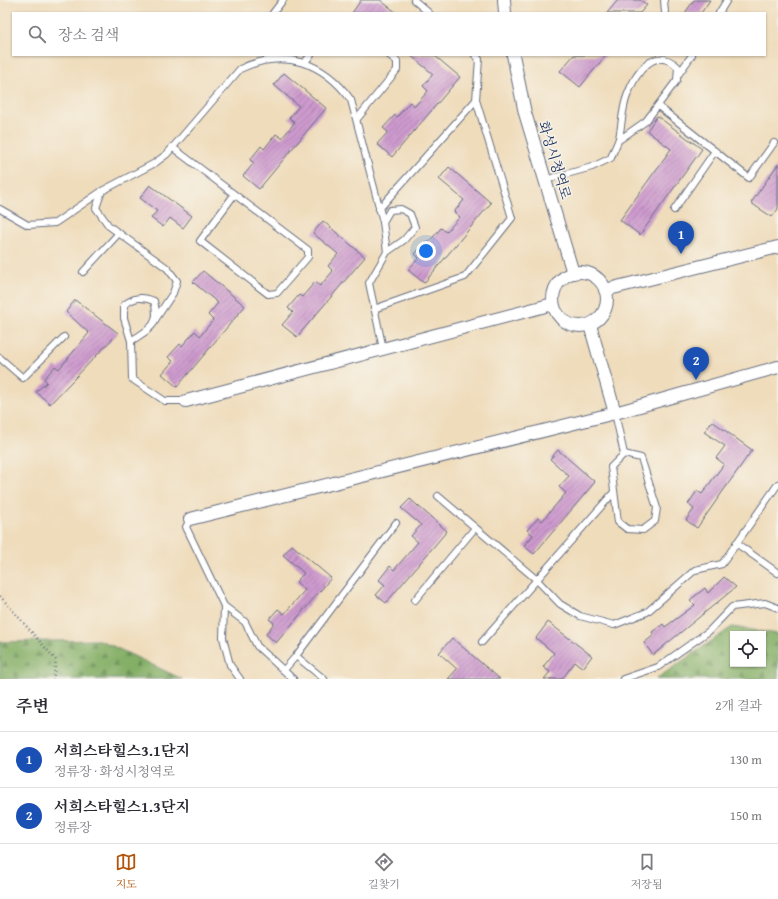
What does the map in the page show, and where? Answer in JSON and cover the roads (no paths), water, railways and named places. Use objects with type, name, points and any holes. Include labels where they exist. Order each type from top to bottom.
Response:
[{"type":"street","points":[[504,0],[505,12]]},
{"type":"street","name":"화성시청역로","points":[[513,56],[525,113],[573,273]]},
{"type":"street","points":[[605,290],[778,247]]},
{"type":"street","points":[[580,272],[593,275],[603,284],[605,290],[607,302],[605,311],[600,318],[584,326],[568,324],[559,317],[553,304],[553,293],[558,282],[562,278],[573,273],[580,272]]},
{"type":"street","points":[[186,401],[553,304]]},
{"type":"street","points":[[590,324],[615,413]]},
{"type":"street","points":[[190,519],[615,413],[778,367]]},
{"type":"lane","points":[[274,12],[282,0]]},
{"type":"lane","points":[[414,0],[428,12]]},
{"type":"lane","points":[[664,0],[665,12]]},
{"type":"lane","points":[[720,12],[727,0]]},
{"type":"lane","points":[[304,63],[310,56]]},
{"type":"lane","points":[[357,120],[397,70],[397,61],[390,56]]},
{"type":"lane","points":[[374,309],[465,277],[512,218],[476,100],[479,59],[475,56]]},
{"type":"lane","points":[[619,140],[646,121],[658,106],[691,56]]},
{"type":"lane","points":[[545,180],[592,167],[611,158],[619,140],[626,96],[648,61],[660,58],[671,58],[678,67],[677,78]]},
{"type":"lane","points":[[0,209],[28,226],[55,223],[102,191],[155,163],[172,147],[240,69],[254,62],[276,59],[304,63],[323,72],[339,84],[351,100],[379,209],[387,252]]},
{"type":"lane","points":[[379,209],[476,100]]},
{"type":"lane","points":[[658,106],[749,178],[774,143]]},
{"type":"lane","points":[[172,147],[308,250],[308,258],[277,293],[268,294],[200,241],[234,195]]},
{"type":"lane","points":[[674,210],[715,151]]},
{"type":"lane","points":[[102,191],[96,208],[109,226],[168,268],[177,281],[173,293],[155,320]]},
{"type":"lane","points":[[382,222],[390,210],[401,209],[410,214],[415,227],[404,240],[387,252],[368,283],[383,349]]},
{"type":"lane","points":[[83,272],[119,233]]},
{"type":"lane","points":[[131,341],[153,326],[158,313],[154,301],[145,297],[131,300],[124,305],[124,318],[131,341],[132,379],[165,401],[186,401]]},
{"type":"lane","points":[[0,358],[23,378],[64,337]]},
{"type":"lane","points":[[615,413],[624,454]]},
{"type":"lane","points":[[624,454],[641,458],[657,508],[655,521],[644,530],[627,529],[618,522],[611,467],[624,454]]},
{"type":"lane","points":[[438,496],[537,580],[560,604],[580,616],[614,625],[647,612],[695,570],[722,564],[778,484]]},
{"type":"lane","points":[[482,642],[614,492]]},
{"type":"lane","points":[[190,519],[186,527],[224,606],[245,622],[257,646],[294,679]]},
{"type":"lane","points":[[284,670],[396,523]]},
{"type":"lane","points":[[415,600],[475,528]]},
{"type":"lane","points":[[736,544],[778,573]]},
{"type":"lane","points":[[623,679],[658,667],[709,631],[732,607],[765,604],[778,608]]},
{"type":"lane","points":[[224,606],[223,638],[230,665],[240,679]]},
{"type":"lane","points":[[296,656],[324,679]]},
{"type":"place","name":"서희스타힐스3.1단지","points":[[681,254]]},
{"type":"place","name":"서희스타힐스1.3단지","points":[[696,380]]}]
